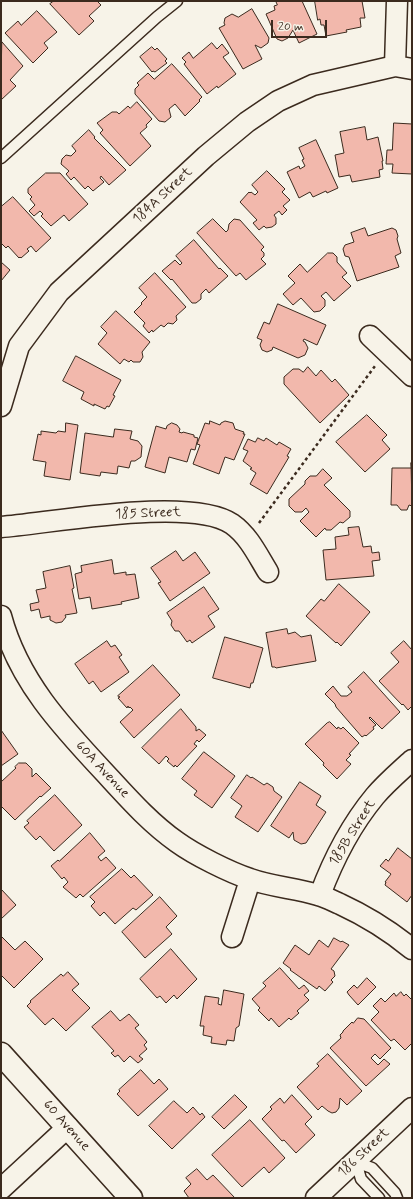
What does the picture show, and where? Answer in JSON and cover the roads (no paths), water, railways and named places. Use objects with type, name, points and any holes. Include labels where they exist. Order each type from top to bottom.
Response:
[{"type":"street","points":[[396,1],[403,68]]},
{"type":"street","name":"184A Street","points":[[1,406],[19,346],[60,292],[206,156],[246,122],[278,101],[313,85],[403,68]]},
{"type":"street","points":[[370,336],[412,376]]},
{"type":"street","name":"185 Street","points":[[1,528],[148,512],[208,514],[231,524],[247,538],[268,572]]},
{"type":"street","name":"60A Avenue","points":[[1,616],[4,629],[20,665],[41,700],[67,733],[148,820],[178,843],[204,858],[250,880],[320,895],[360,914],[394,935],[412,949]]},
{"type":"street","name":"185B Street","points":[[320,895],[327,876],[358,818],[375,797],[412,760]]},
{"type":"street","points":[[232,937],[250,880]]},
{"type":"street","name":"60 Avenue","points":[[1,1054],[131,1198]]},
{"type":"street","name":"186 Street","points":[[316,1198],[412,1108]]},
{"type":"street","points":[[1,1189],[68,1127]]},
{"type":"lane","points":[[1,158],[157,17],[177,1]]},
{"type":"lane","points":[[356,1162],[361,1179],[379,1198]]},
{"type":"lane","points":[[356,1162],[372,1168],[395,1193],[396,1198]]}]
